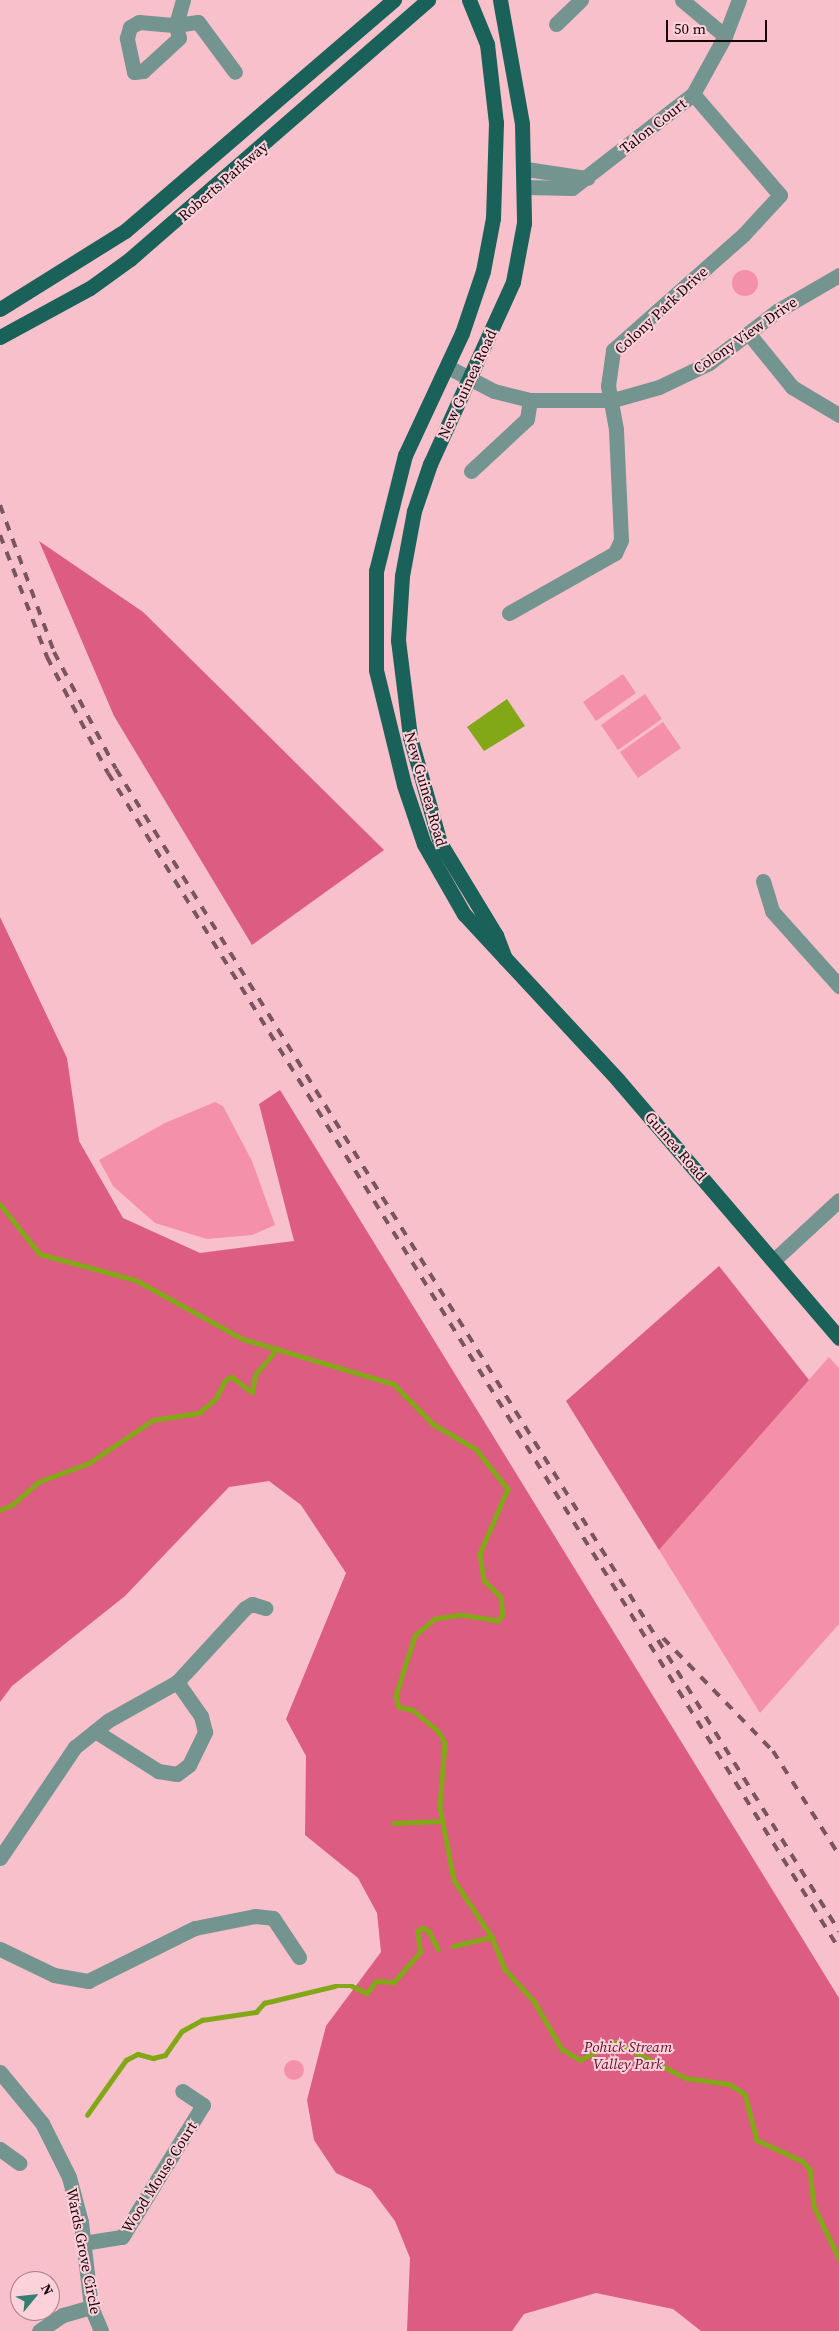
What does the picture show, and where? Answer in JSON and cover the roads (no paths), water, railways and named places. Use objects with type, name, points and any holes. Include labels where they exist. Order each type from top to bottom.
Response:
[{"type":"main road","name":"Roberts Parkway","points":[[2,308],[125,231],[394,0]]},
{"type":"main road","name":"Roberts Parkway","points":[[4,336],[90,288],[169,228],[428,0]]},
{"type":"main road","name":"New Guinea Road","points":[[469,0],[487,44],[497,173],[482,271],[448,367],[405,455],[391,501],[376,571],[373,636],[384,705],[404,785],[424,844],[454,886],[496,935],[505,959]]},
{"type":"main road","name":"New Guinea Road","points":[[454,886],[410,737],[398,640],[402,576],[414,511],[467,378],[513,282],[526,187],[526,169],[516,69],[500,0]]},
{"type":"main road","name":"Guinea Road","points":[[505,959],[618,1080],[839,1338]]},
{"type":"street","points":[[184,0],[176,25],[198,22],[236,72]]},
{"type":"street","points":[[556,24],[581,0]]},
{"type":"street","points":[[682,0],[725,36]]},
{"type":"street","name":"Talon Court","points":[[526,187],[572,188],[693,94],[725,36],[740,0]]},
{"type":"street","name":"Colony Park Drive","points":[[509,613],[615,553],[621,540],[613,400],[608,369],[613,350],[744,234],[780,195],[693,94]]},
{"type":"street","points":[[526,169],[587,178]]},
{"type":"street","name":"Colony View Drive","points":[[448,367],[494,392],[530,400],[613,400],[684,377],[749,334],[777,311],[839,274]]},
{"type":"street","points":[[749,334],[792,387],[839,415]]},
{"type":"street","points":[[471,471],[527,419],[530,400]]},
{"type":"street","points":[[763,881],[772,911],[839,986]]},
{"type":"street","points":[[774,1260],[839,1200]]},
{"type":"street","points":[[0,1858],[75,1748],[94,1731],[178,1682],[245,1608],[252,1604],[265,1608]]},
{"type":"street","points":[[94,1731],[158,1771],[177,1774],[189,1765],[205,1732],[201,1716],[178,1682]]},
{"type":"street","points":[[0,1949],[54,1975],[88,1980],[195,1928],[255,1916],[273,1918],[299,1957]]},
{"type":"street","name":"Wards Grove Circle","points":[[0,2072],[28,2103],[61,2157],[76,2199],[91,2307],[101,2331]]},
{"type":"street","name":"Wood Mouse Court","points":[[83,2243],[122,2237],[203,2105],[182,2092]]},
{"type":"street","points":[[0,2149],[19,2163]]},
{"type":"street","points":[[39,2331],[63,2315],[91,2307]]},
{"type":"waterway","points":[[0,1204],[40,1254],[136,1280],[243,1339],[394,1384],[433,1424],[476,1449],[508,1489],[480,1554],[484,1580],[501,1597],[503,1615],[498,1621],[461,1615],[435,1619],[415,1636],[396,1696],[399,1707],[413,1710],[439,1732],[445,1743],[440,1807],[454,1880],[492,1937],[505,1969],[534,2001],[562,2049],[580,2060],[615,2042],[686,2078],[729,2084],[745,2094],[757,2140],[802,2161],[810,2169],[814,2206],[839,2258]]},
{"type":"waterway","points":[[0,1510],[12,1505],[38,1482],[89,1463],[153,1420],[199,1413],[216,1398],[225,1380],[232,1377],[252,1392],[255,1375],[277,1349]]},
{"type":"waterway","points":[[393,1823],[442,1821]]},
{"type":"waterway","points":[[87,2115],[126,2060],[138,2054],[153,2058],[165,2055],[182,2031],[202,2020],[256,2012],[264,2003],[335,1986],[352,1986],[367,1993],[376,1981],[394,1982],[420,1952],[417,1931],[423,1928],[429,1931],[438,1949]]},
{"type":"waterway","points":[[453,1946],[492,1937]]},
{"type":"railway","points":[[0,505],[54,652],[116,769],[839,1931]]},
{"type":"railway","points":[[0,535],[47,657],[108,773],[839,1949]]},
{"type":"railway","points":[[663,1638],[773,1751],[839,1855]]},
{"type":"park label","name":"Pohick Stream Valley Park","points":[[628,2054]]}]
